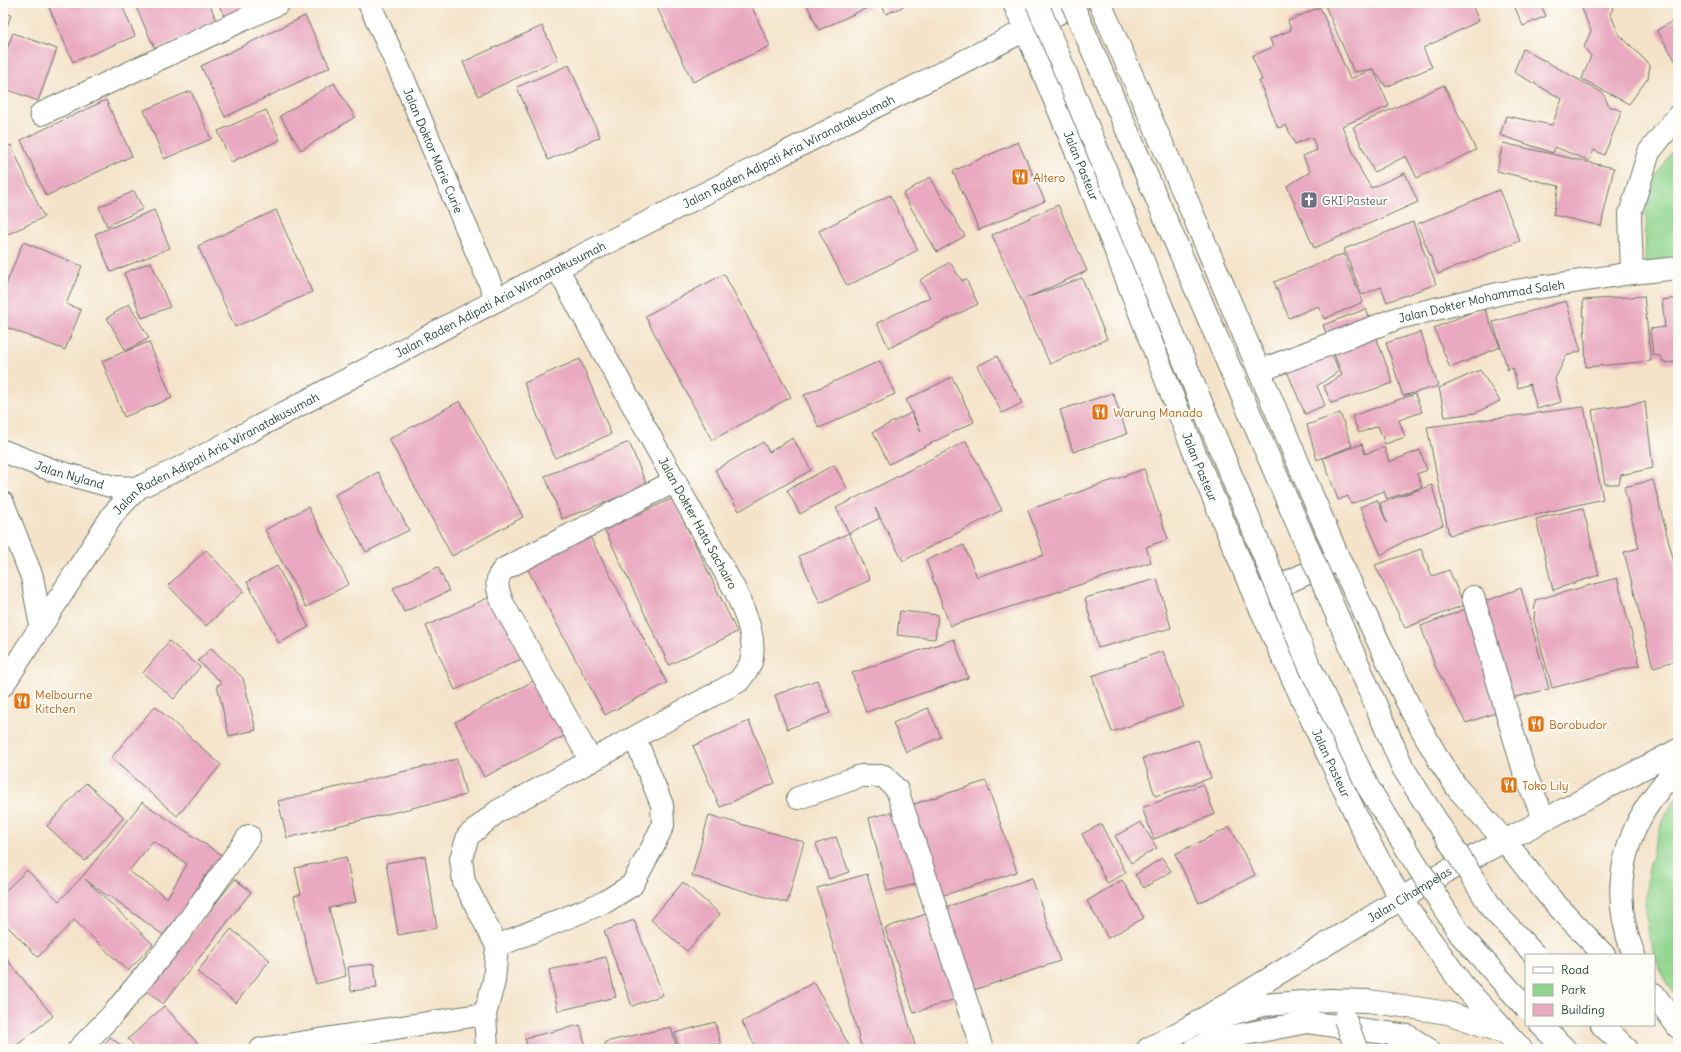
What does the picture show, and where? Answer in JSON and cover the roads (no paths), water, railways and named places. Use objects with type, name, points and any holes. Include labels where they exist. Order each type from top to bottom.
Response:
[{"type":"main road","points":[[41,114],[279,3]]},
{"type":"main road","name":"Jalan Doktor Marie Curie","points":[[369,3],[404,80],[497,300]]},
{"type":"main road","name":"Jalan Pasteur","points":[[1014,3],[1084,170],[1195,454],[1255,597],[1364,833],[1401,899],[1462,984],[1521,1049]]},
{"type":"main road","points":[[1037,3],[1306,658],[1368,787],[1460,934],[1525,1007]]},
{"type":"main road","points":[[1072,3],[1403,768],[1493,910],[1534,954]]},
{"type":"main road","name":"Jalan Raden Adipati Aria Wiranatakusumah","points":[[3,685],[114,513],[138,488],[188,464],[557,268],[792,150],[1078,3]]},
{"type":"main road","points":[[1100,3],[1186,198],[1339,559],[1412,712],[1440,762],[1458,789],[1505,841],[1550,898],[1603,954]]},
{"type":"main road","points":[[1632,273],[1630,214],[1648,152],[1678,116]]},
{"type":"main road","name":"Jalan Dokter Hata Sachairo","points":[[487,1049],[485,1014],[494,981],[496,946],[464,882],[461,859],[468,836],[498,811],[635,738],[739,680],[751,663],[752,642],[747,618],[736,592],[557,268]]},
{"type":"main road","name":"Jalan Dokter Mohammad Saleh","points":[[1259,371],[1398,318],[1502,293],[1632,273],[1678,268]]},
{"type":"main road","name":"Jalan Nyland","points":[[3,451],[52,470],[107,486],[138,488]]},
{"type":"main road","points":[[592,761],[504,604],[498,592],[498,575],[504,569],[675,481]]},
{"type":"main road","points":[[3,503],[32,577],[41,627]]},
{"type":"main road","points":[[1255,597],[1339,559]]},
{"type":"main road","points":[[1473,597],[1524,771],[1544,819]]},
{"type":"main road","points":[[496,946],[605,902],[632,885],[663,825],[662,805],[635,738]]},
{"type":"main road","name":"Jalan Cihampelas","points":[[1148,1049],[1193,1025],[1447,871],[1678,750]]},
{"type":"main road","points":[[1634,954],[1627,937],[1621,900],[1624,862],[1630,838],[1648,805],[1655,793],[1678,768]]},
{"type":"main road","points":[[798,798],[861,776],[884,776],[897,790],[982,1049]]},
{"type":"main road","points":[[79,1049],[113,1014],[179,934],[249,836]]},
{"type":"main road","points":[[1655,995],[1678,1027]]},
{"type":"main road","points":[[1193,1025],[1263,1005],[1341,1010],[1375,1002],[1448,1012],[1506,1033]]},
{"type":"main road","points":[[1655,1008],[1678,1032]]},
{"type":"main road","points":[[1341,1010],[1356,1048]]},
{"type":"main road","points":[[261,1049],[485,1014]]},
{"type":"main road","points":[[1195,1049],[1214,1040],[1307,1022],[1408,1036],[1428,1049]]},
{"type":"main road","points":[[1542,1026],[1565,1049]]},
{"type":"main road","points":[[1603,1026],[1627,1049]]},
{"type":"place","name":"Altero","points":[[1020,177]]},
{"type":"place","name":"GKI Pasteur","points":[[1309,200]]},
{"type":"place","name":"Warung Manado","points":[[1100,412]]},
{"type":"place","name":"Melbourne Kitchen","points":[[22,701]]},
{"type":"place","name":"Borobudor","points":[[1536,724]]},
{"type":"place","name":"Toko Lily","points":[[1509,785]]}]
